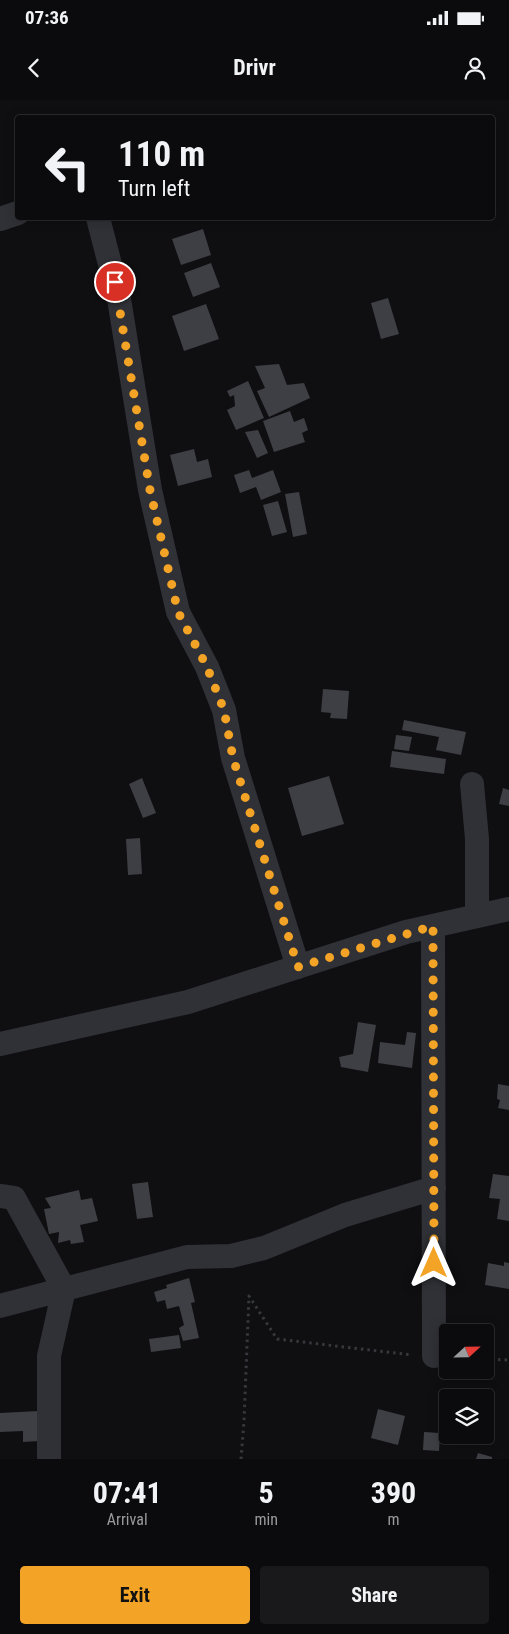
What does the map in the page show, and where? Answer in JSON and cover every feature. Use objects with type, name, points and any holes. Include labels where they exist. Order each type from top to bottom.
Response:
[{"type":"street","points":[[0,219],[15,214]]},
{"type":"street","points":[[99,220],[120,299],[150,490],[178,612],[207,667],[224,710],[233,758],[298,967]]},
{"type":"street","points":[[472,784],[477,839],[477,916]]},
{"type":"street","points":[[0,1044],[188,1002],[433,926],[509,909]]},
{"type":"street","points":[[433,926],[434,1356]]},
{"type":"street","points":[[0,1306],[187,1257],[231,1256],[264,1248],[345,1215],[434,1188]]},
{"type":"street","points":[[0,1196],[14,1198],[64,1289],[49,1356],[49,1459]]},
{"type":"path","points":[[241,1459],[248,1296],[277,1339],[434,1356]]},
{"type":"path","points":[[494,1359],[509,1360]]},
{"type":"building","points":[[203,229],[211,255],[181,265],[172,239]]},
{"type":"building","points":[[211,263],[220,287],[193,297],[184,273]]},
{"type":"building","points":[[388,298],[399,334],[381,339],[371,303]]},
{"type":"building","points":[[206,304],[219,339],[184,351],[172,316]]},
{"type":"building","points":[[279,364],[287,385],[304,383],[310,398],[269,417],[257,391],[265,388],[255,366]]},
{"type":"building","points":[[248,381],[264,418],[236,430],[227,410],[235,406],[234,395],[230,397],[227,391]]},
{"type":"building","points":[[290,411],[294,422],[304,418],[308,430],[302,433],[305,442],[274,452],[263,421]]},
{"type":"building","points":[[258,430],[268,453],[257,458],[245,432]]},
{"type":"building","points":[[194,449],[197,462],[208,459],[212,477],[178,486],[170,455]]},
{"type":"building","points":[[249,470],[252,478],[273,470],[281,492],[261,500],[256,487],[240,493],[234,475]]},
{"type":"building","points":[[299,492],[307,534],[293,537],[285,494]]},
{"type":"building","points":[[278,501],[287,532],[272,536],[263,505]]},
{"type":"building","points":[[323,689],[349,691],[347,719],[330,718],[331,713],[321,712]]},
{"type":"building","points":[[404,720],[466,732],[461,755],[436,750],[439,737],[402,730]]},
{"type":"building","points":[[396,735],[412,737],[409,751],[394,749]]},
{"type":"building","points":[[392,751],[446,759],[444,774],[390,767]]},
{"type":"building","points":[[329,776],[344,824],[302,836],[288,788]]},
{"type":"building","points":[[142,778],[156,813],[143,818],[129,784]]},
{"type":"building","points":[[503,788],[509,790],[509,806],[499,804]]},
{"type":"building","points":[[140,838],[142,874],[128,875],[126,839]]},
{"type":"building","points":[[358,1022],[376,1025],[368,1072],[341,1067],[339,1057],[353,1054]]},
{"type":"building","points":[[407,1032],[416,1033],[412,1068],[378,1063],[380,1042],[405,1045]]},
{"type":"building","points":[[498,1084],[509,1086],[509,1110],[498,1108],[500,1100],[497,1099]]},
{"type":"building","points":[[493,1174],[509,1176],[509,1221],[497,1219],[500,1199],[489,1198]]},
{"type":"building","points":[[148,1182],[153,1217],[137,1219],[132,1184]]},
{"type":"building","points":[[79,1190],[81,1200],[92,1198],[98,1221],[80,1225],[84,1242],[71,1244],[70,1240],[58,1243],[59,1232],[49,1234],[44,1209],[51,1208],[45,1198]]},
{"type":"building","points":[[504,1262],[509,1263],[509,1289],[485,1285],[488,1263],[504,1266]]},
{"type":"building","points":[[189,1278],[195,1302],[191,1303],[199,1338],[183,1341],[179,1328],[184,1325],[179,1306],[167,1309],[165,1300],[157,1302],[154,1292],[167,1288],[166,1285]]},
{"type":"building","points":[[179,1335],[181,1348],[151,1352],[149,1339]]},
{"type":"building","points":[[378,1409],[405,1416],[398,1445],[371,1438]]},
{"type":"building","points":[[39,1411],[40,1441],[23,1442],[23,1431],[0,1432],[0,1413]]},
{"type":"building","points":[[424,1432],[439,1433],[439,1451],[423,1450]]},
{"type":"building","points":[[478,1453],[492,1457],[492,1459],[476,1459]]},
{"type":"route","points":[[115,282],[120,299],[150,490],[178,612],[207,667],[224,710],[233,758],[298,967],[406,932],[433,926],[434,1263]]}]
